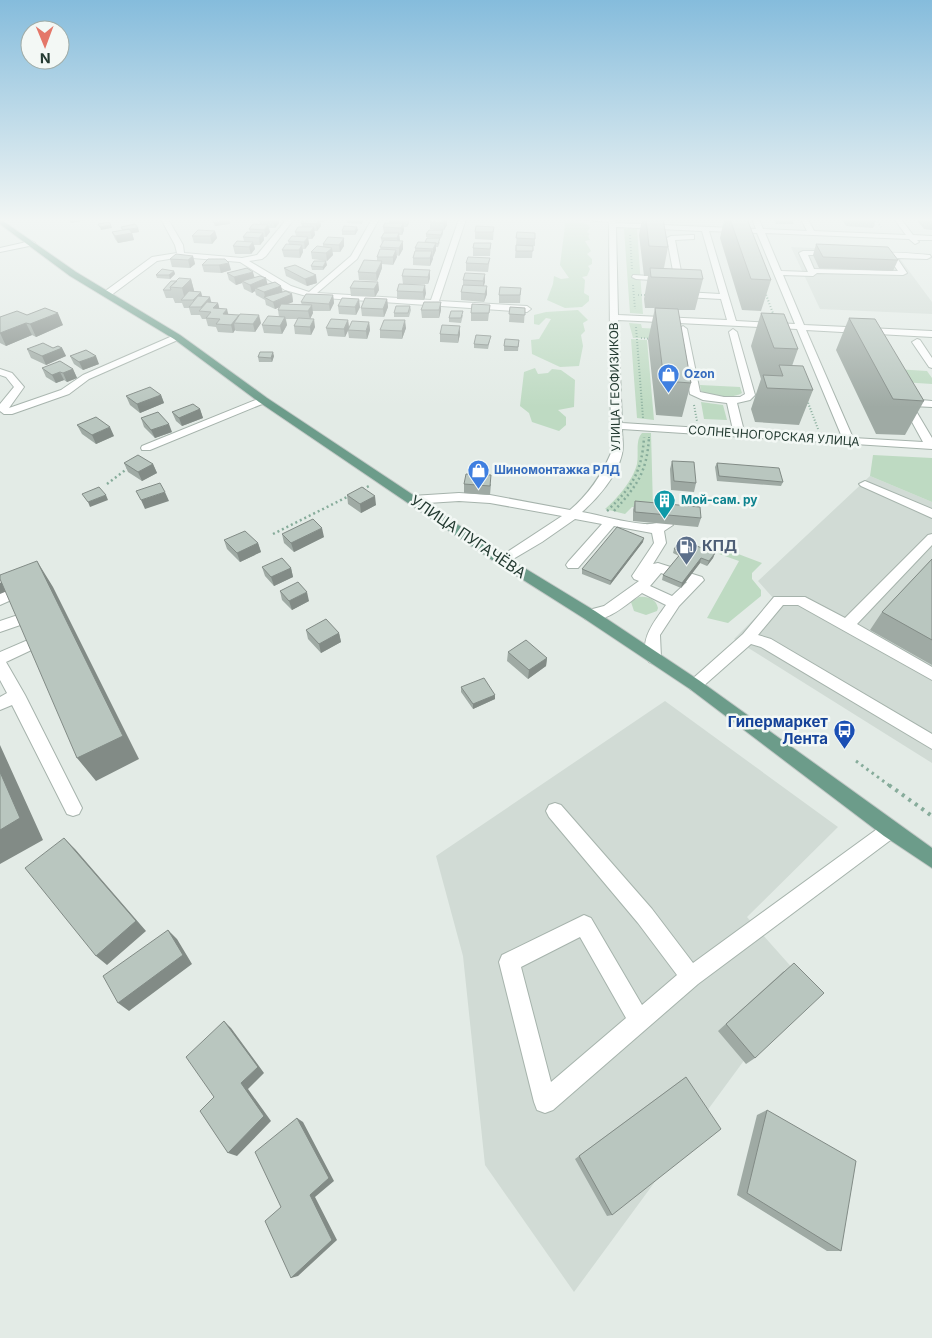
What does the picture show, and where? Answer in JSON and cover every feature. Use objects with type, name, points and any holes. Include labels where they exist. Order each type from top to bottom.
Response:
[{"type":"main road","name":"УЛИЦА ПУГАЧЁВА","points":[[86,281],[177,337],[263,400],[504,561],[654,658],[932,859]]},
{"type":"street","points":[[107,294],[125,281]]},
{"type":"street","points":[[277,281],[288,288],[310,295],[527,309]]},
{"type":"street","points":[[310,295],[326,281]]},
{"type":"street","points":[[434,304],[442,281]]},
{"type":"street","name":"УЛИЦА ГЕОФИЗИКОВ","points":[[504,561],[571,515],[592,497],[609,475],[617,453],[613,281]]},
{"type":"street","points":[[679,281],[681,293],[683,294],[724,297]]},
{"type":"street","points":[[683,329],[694,391],[697,396],[746,399],[750,395],[720,281]]},
{"type":"street","points":[[781,281],[848,441]]},
{"type":"street","points":[[614,317],[732,328],[932,334]]},
{"type":"street","points":[[645,327],[683,329],[732,328]]},
{"type":"street","points":[[802,331],[932,343]]},
{"type":"street","points":[[0,372],[10,375],[19,387],[2,408],[8,412],[65,392],[86,377],[177,337]]},
{"type":"street","points":[[917,342],[932,366]]},
{"type":"street","points":[[931,446],[904,398],[932,404]]},
{"type":"street","points":[[731,399],[739,434]]},
{"type":"street","points":[[146,448],[263,400]]},
{"type":"street","name":"СОЛНЕЧНОГОРСКАЯ УЛИЦА","points":[[617,426],[931,446]]},
{"type":"street","points":[[865,484],[932,514]]},
{"type":"street","points":[[412,500],[459,497],[490,499],[644,528],[662,527],[660,543],[640,582]]},
{"type":"street","points":[[573,565],[605,521]]},
{"type":"street","points":[[847,625],[932,538]]},
{"type":"street","points":[[590,615],[609,610],[658,567],[697,580],[674,603],[653,635],[654,658]]},
{"type":"street","points":[[640,582],[674,603]]},
{"type":"street","points":[[695,686],[748,638],[779,600],[800,600],[932,674]]},
{"type":"street","points":[[0,626],[24,618]]},
{"type":"street","points":[[748,638],[766,643],[932,742]]},
{"type":"street","points":[[0,658],[34,642]]},
{"type":"street","points":[[2,675],[17,695],[73,808]]},
{"type":"street","points":[[0,704],[17,695]]},
{"type":"street","points":[[555,810],[645,916],[691,977]]},
{"type":"street","points":[[640,1021],[584,925],[509,962],[545,1102],[640,1021],[691,977],[890,830]]},
{"type":"path","points":[[764,287],[776,322]]},
{"type":"path","points":[[638,295],[654,295]]},
{"type":"path","points":[[641,338],[685,341]]},
{"type":"path","points":[[804,392],[819,432]]},
{"type":"path","points":[[697,396],[694,403],[698,424]]},
{"type":"path","points":[[605,521],[635,488],[644,474],[648,446],[646,428]]},
{"type":"path","points":[[605,521],[640,473],[646,428]]},
{"type":"path","points":[[107,484],[130,466]]},
{"type":"path","points":[[273,534],[383,480]]},
{"type":"path","points":[[856,760],[932,816]]},
{"type":"shaded area","points":[[807,281],[917,281],[932,302],[932,314],[820,309]]},
{"type":"shaded area","points":[[870,476],[932,502],[932,763],[734,639],[774,599],[758,581]]},
{"type":"shaded area","points":[[665,701],[838,827],[747,917],[803,980],[574,1292],[485,1165],[463,956],[436,856]]},
{"type":"green space","points":[[553,281],[585,281],[584,293],[589,296],[589,301],[582,307],[565,308],[547,300]]},
{"type":"green space","points":[[628,281],[641,281],[643,314],[630,313]]},
{"type":"green space","points":[[578,310],[588,320],[583,323],[585,331],[581,335],[583,346],[579,366],[560,367],[532,354],[531,340],[539,339],[551,319],[546,318],[539,325],[534,324],[534,315],[546,312]]},
{"type":"green space","points":[[629,323],[641,324],[642,328],[681,330],[682,339],[633,338]]},
{"type":"green space","points":[[631,339],[647,340],[654,420],[637,418]]},
{"type":"green space","points":[[535,368],[538,374],[548,373],[552,369],[561,370],[575,380],[574,407],[558,410],[566,417],[566,425],[559,431],[532,422],[529,413],[520,406],[524,372]]},
{"type":"green space","points":[[895,369],[927,371],[932,378],[932,384],[902,382]]},
{"type":"green space","points":[[700,385],[740,387],[742,393],[733,396],[715,395],[701,391]]},
{"type":"green space","points":[[701,402],[723,405],[727,420],[704,419]]},
{"type":"green space","points":[[642,433],[651,433],[653,507],[632,507],[625,514],[605,509],[619,495],[635,470],[638,443]]},
{"type":"green space","points":[[873,455],[932,458],[932,502],[870,476]]},
{"type":"green space","points":[[725,549],[762,563],[752,573],[752,579],[761,590],[761,596],[728,623],[707,618],[739,561],[719,554]]},
{"type":"green space","points":[[639,597],[653,600],[657,605],[657,611],[646,615],[634,611],[631,602]]},
{"type":"building","points":[[171,281],[176,281],[170,287],[171,290],[163,290]]},
{"type":"building","points":[[176,281],[189,281],[182,288],[170,287]]},
{"type":"building","points":[[243,281],[258,281],[250,285]]},
{"type":"building","points":[[354,281],[378,282],[374,289],[350,288]]},
{"type":"building","points":[[275,282],[281,286],[264,292],[255,288]]},
{"type":"building","points":[[399,284],[425,285],[423,292],[397,291]]},
{"type":"building","points":[[463,285],[487,286],[485,294],[461,292]]},
{"type":"building","points":[[500,287],[521,288],[520,295],[499,295]]},
{"type":"building","points":[[189,291],[201,292],[193,300],[181,300]]},
{"type":"building","points":[[286,291],[292,294],[273,302],[264,297]]},
{"type":"building","points":[[306,294],[333,295],[329,304],[301,302]]},
{"type":"building","points":[[198,296],[210,297],[201,307],[189,307]]},
{"type":"building","points":[[342,298],[359,299],[355,307],[338,306]]},
{"type":"building","points":[[365,298],[387,299],[383,309],[361,308]]},
{"type":"building","points":[[207,302],[218,303],[213,308],[227,309],[223,314],[239,315],[231,325],[216,324],[220,319],[206,318],[211,312],[199,311]]},
{"type":"building","points":[[424,302],[441,302],[439,310],[421,310]]},
{"type":"building","points":[[281,304],[312,305],[308,311],[278,310]]},
{"type":"building","points":[[472,304],[490,305],[489,313],[471,313]]},
{"type":"building","points":[[396,306],[410,306],[408,313],[394,313]]},
{"type":"building","points":[[510,307],[525,308],[525,315],[509,314]]},
{"type":"building","points":[[45,308],[58,313],[0,333],[0,317],[17,311],[27,315]]},
{"type":"building","points":[[655,308],[678,309],[691,383],[664,381]]},
{"type":"building","points":[[451,311],[463,311],[461,318],[449,318]]},
{"type":"building","points":[[761,313],[784,314],[798,349],[774,348]]},
{"type":"building","points":[[240,314],[259,315],[253,324],[234,323]]},
{"type":"building","points":[[268,316],[285,317],[280,326],[262,325]]},
{"type":"building","points":[[298,318],[314,319],[310,327],[294,326]]},
{"type":"building","points":[[849,318],[875,319],[924,401],[893,399]]},
{"type":"building","points":[[331,319],[348,320],[344,329],[326,328]]},
{"type":"building","points":[[384,320],[405,320],[402,331],[380,330]]},
{"type":"building","points":[[352,321],[369,322],[366,331],[348,330]]},
{"type":"building","points":[[442,325],[460,326],[458,335],[440,334]]},
{"type":"building","points":[[476,335],[491,336],[488,345],[474,344]]},
{"type":"building","points":[[505,339],[519,340],[518,347],[504,346]]},
{"type":"building","points":[[43,343],[53,348],[58,346],[62,348],[42,356],[27,349]]},
{"type":"building","points":[[86,350],[96,356],[79,362],[70,356]]},
{"type":"building","points":[[260,352],[273,352],[271,358],[258,357]]},
{"type":"building","points":[[60,361],[73,369],[52,375],[42,368]]},
{"type":"building","points":[[779,365],[803,366],[813,390],[767,388],[763,375],[783,376]]},
{"type":"building","points":[[150,387],[161,395],[137,404],[126,396]]},
{"type":"building","points":[[193,404],[200,409],[179,418],[172,412]]},
{"type":"building","points":[[158,412],[169,424],[151,430],[141,418]]},
{"type":"building","points":[[96,417],[110,427],[92,435],[77,425]]},
{"type":"building","points":[[138,455],[153,464],[138,472],[124,463]]},
{"type":"building","points":[[672,461],[694,462],[696,483],[674,481]]},
{"type":"building","points":[[717,463],[779,468],[783,482],[719,476]]},
{"type":"building","points":[[466,474],[491,475],[490,486],[464,484]]},
{"type":"building","points":[[160,483],[165,492],[141,500],[136,491]]},
{"type":"building","points":[[99,487],[106,495],[88,502],[82,494]]},
{"type":"building","points":[[362,487],[375,496],[360,504],[347,495]]},
{"type":"building","points":[[635,501],[700,507],[701,518],[635,512]]},
{"type":"building","points":[[313,519],[322,528],[291,543],[282,534]]},
{"type":"building","points":[[617,527],[644,538],[611,581],[582,569]]},
{"type":"building","points":[[245,531],[258,543],[237,553],[224,540]]},
{"type":"building","points":[[681,540],[715,553],[709,561],[701,558],[682,583],[663,575],[682,552],[674,549]]},
{"type":"building","points":[[282,558],[291,568],[271,577],[262,567]]},
{"type":"building","points":[[932,559],[932,640],[882,612]]},
{"type":"building","points":[[37,561],[123,736],[77,758],[0,579],[0,575]]},
{"type":"building","points":[[298,582],[307,592],[289,601],[280,591]]},
{"type":"building","points":[[326,619],[339,633],[319,644],[306,630]]},
{"type":"building","points":[[526,640],[547,658],[529,670],[508,652]]},
{"type":"building","points":[[484,678],[495,695],[473,704],[461,687]]},
{"type":"building","points":[[0,772],[20,818],[0,830]]},
{"type":"building","points":[[64,838],[136,921],[96,956],[25,868]]},
{"type":"building","points":[[168,930],[183,955],[118,1003],[103,976]]},
{"type":"building","points":[[794,963],[824,993],[755,1058],[726,1024]]},
{"type":"building","points":[[224,1021],[258,1067],[241,1083],[264,1116],[228,1153],[200,1111],[214,1097],[186,1057]]},
{"type":"building","points":[[686,1077],[721,1129],[612,1215],[579,1156]]},
{"type":"building","points":[[767,1110],[856,1161],[841,1251],[747,1193]]},
{"type":"building","points":[[297,1118],[329,1178],[310,1195],[332,1240],[291,1278],[265,1221],[281,1207],[255,1152]]},
{"type":"place","name":"Ozon","points":[[668,393]]},
{"type":"place","name":"Шиномонтажка РЛД","points":[[478,489]]},
{"type":"place","name":"Мой-сам. ру","points":[[665,519]]},
{"type":"place","name":"КПД","points":[[686,565]]},
{"type":"place","name":"Гипермаркет Лента","points":[[844,750]]}]
